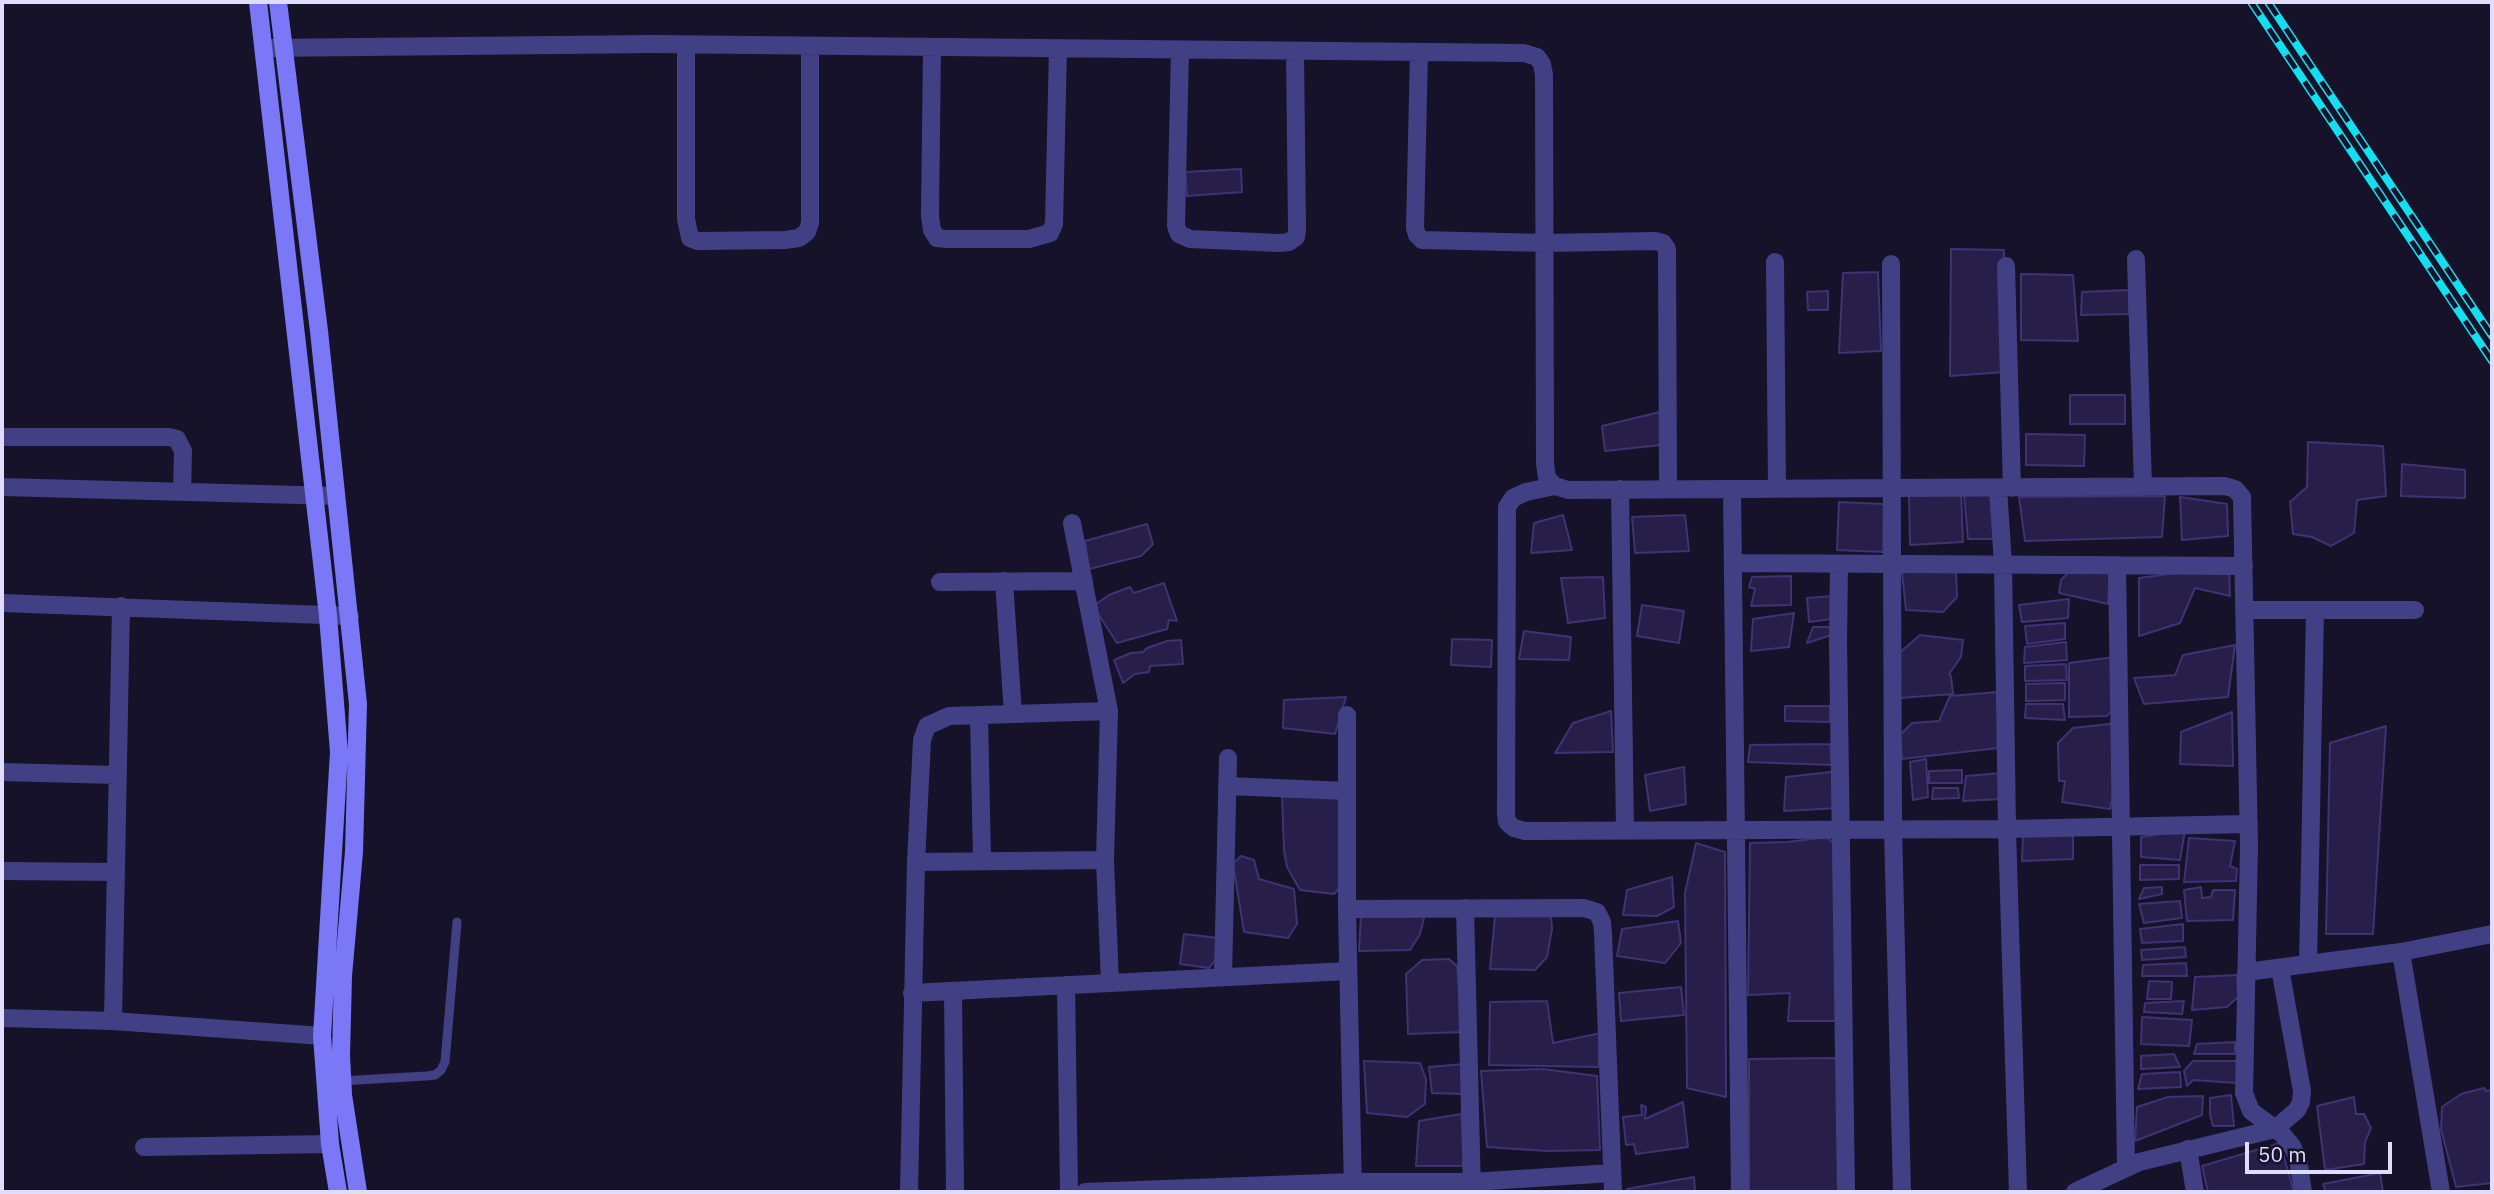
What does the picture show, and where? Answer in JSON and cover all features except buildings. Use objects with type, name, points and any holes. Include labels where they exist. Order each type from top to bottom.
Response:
[{"type":"street","points":[[258,2],[328,616],[339,752],[323,1037],[358,1192]]},
{"type":"street","points":[[278,2],[319,331],[350,616],[358,730],[354,852],[343,976],[341,1055],[334,1081],[330,1144],[338,1192]]},
{"type":"street","points":[[264,48],[686,45],[1524,53],[1536,57],[1542,64],[1544,75],[1545,463],[1546,478],[1555,486],[1568,490],[2225,486],[2235,489],[2242,497],[2249,824],[2244,1093],[2252,1111],[2292,1146],[2298,1160],[2303,1192]]},
{"type":"street","points":[[686,45],[686,219],[690,238],[698,241],[785,240],[799,238],[807,232],[810,223],[810,46]]},
{"type":"street","points":[[932,47],[930,216],[932,230],[937,238],[946,239],[1029,239],[1050,233],[1054,223],[1058,48]]},
{"type":"street","points":[[1180,50],[1176,226],[1179,234],[1190,239],[1279,243],[1289,243],[1296,237],[1297,230],[1295,51]]},
{"type":"street","points":[[1419,52],[1417,235],[1422,240],[1545,243],[1655,241],[1663,243],[1667,248],[1668,489]]},
{"type":"street","points":[[2136,259],[2143,487]]},
{"type":"street","points":[[1775,262],[1777,489]]},
{"type":"street","points":[[1891,264],[1893,829],[1902,1192]]},
{"type":"street","points":[[2006,266],[2003,564],[2007,829],[2018,1192]]},
{"type":"street","points":[[2,437],[177,439],[183,451],[182,492]]},
{"type":"street","points":[[1555,486],[1513,498],[1507,507],[1507,822],[1514,828],[1525,831],[1840,830],[2249,824]]},
{"type":"street","points":[[2,487],[336,496]]},
{"type":"street","points":[[1619,489],[1625,829]]},
{"type":"street","points":[[1732,489],[1740,1192]]},
{"type":"street","points":[[1072,523],[1109,711],[1105,860],[1110,983]]},
{"type":"street","points":[[1733,563],[2245,566]]},
{"type":"street","points":[[1839,564],[1846,1192]]},
{"type":"street","points":[[2117,565],[2126,1167]]},
{"type":"street","points":[[1004,581],[1013,714]]},
{"type":"street","points":[[940,582],[1084,581]]},
{"type":"street","points":[[2,603],[350,616]]},
{"type":"street","points":[[113,1021],[121,606]]},
{"type":"street","points":[[2245,610],[2415,610]]},
{"type":"street","points":[[2308,964],[2315,610]]},
{"type":"street","points":[[909,1192],[916,862],[922,740],[927,726],[949,716],[1109,711]]},
{"type":"street","points":[[979,715],[982,861]]},
{"type":"street","points":[[1347,715],[1347,909],[1353,1187]]},
{"type":"street","points":[[1223,977],[1228,758]]},
{"type":"street","points":[[2,772],[118,775]]},
{"type":"street","points":[[1227,786],[1347,791]]},
{"type":"street","points":[[916,862],[1105,860]]},
{"type":"street","points":[[2,871],[116,872]]},
{"type":"street","points":[[1465,908],[1472,1187]]},
{"type":"street","points":[[1347,909],[1584,908],[1597,912],[1603,933],[1613,1192]]},
{"type":"street","points":[[2246,972],[2401,952],[2492,934]]},
{"type":"street","points":[[2401,952],[2441,1192]]},
{"type":"street","points":[[2075,1192],[2126,1167],[2188,1149],[2275,1129],[2297,1110],[2302,1091],[2280,968]]},
{"type":"street","points":[[912,993],[1348,971]]},
{"type":"street","points":[[1066,985],[1069,1192]]},
{"type":"street","points":[[953,991],[955,1192]]},
{"type":"street","points":[[2,1018],[113,1021],[323,1037]]},
{"type":"street","points":[[144,1147],[330,1144]]},
{"type":"street","points":[[2188,1149],[2195,1192]]},
{"type":"street","points":[[1085,1192],[1472,1187],[1612,1173]]},
{"type":"lane","points":[[334,1081],[426,1076],[435,1075],[441,1070],[445,1062],[457,922]]},
{"type":"railway","points":[[2251,2],[2492,361]]},
{"type":"railway","points":[[2268,2],[2492,336]]}]
